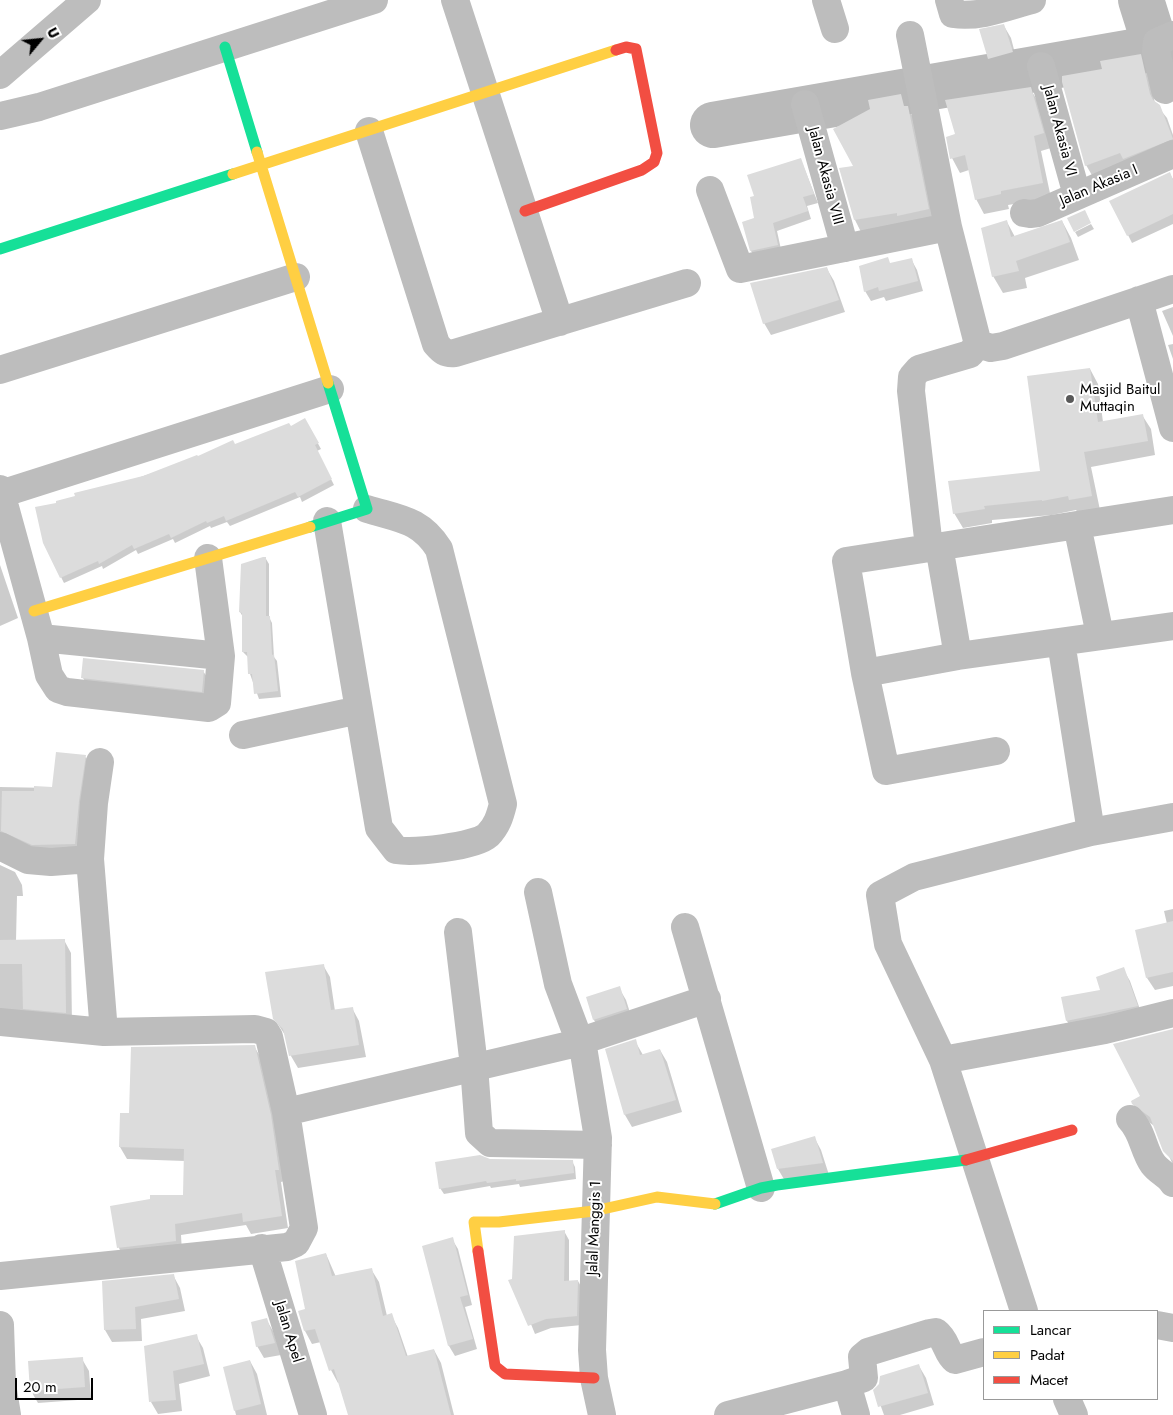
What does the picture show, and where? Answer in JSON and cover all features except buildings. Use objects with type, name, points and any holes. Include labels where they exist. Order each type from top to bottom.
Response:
[{"type":"street","points":[[0,75],[87,0]]},
{"type":"street","points":[[0,116],[39,107],[225,47],[329,7],[374,0]]},
{"type":"street","points":[[455,0],[560,322]]},
{"type":"street","points":[[826,0],[834,29]]},
{"type":"street","points":[[949,0],[953,14],[966,16],[1032,0]]},
{"type":"street","points":[[910,35],[948,227],[978,344]]},
{"type":"street","points":[[1165,90],[1156,51],[1157,42],[1173,35]]},
{"type":"street","points":[[225,47],[366,509]]},
{"type":"street","points":[[0,249],[369,131],[485,91],[626,47],[632,47],[639,54],[657,153],[654,162],[642,170],[525,211]]},
{"type":"street","name":"Jalan Akasia VI","points":[[1041,66],[1077,195]]},
{"type":"street","name":"Jalan Akasia VIII","points":[[805,104],[845,248]]},
{"type":"street","points":[[369,131],[436,344],[442,351],[448,354],[688,283]]},
{"type":"street","name":"Jalan Akasia I","points":[[1024,213],[1038,213],[1173,154]]},
{"type":"street","points":[[710,190],[740,269],[948,227]]},
{"type":"street","points":[[0,370],[296,277]]},
{"type":"street","points":[[978,344],[990,348],[1003,346],[1173,289]]},
{"type":"street","points":[[1139,300],[1173,428]]},
{"type":"street","points":[[958,656],[934,546],[911,391],[912,377],[918,368],[970,354],[978,344]]},
{"type":"street","points":[[208,558],[221,656],[219,700],[209,708],[67,692],[58,689],[49,675],[34,611],[1,492],[330,389]]},
{"type":"street","points":[[34,611],[366,509],[415,524],[430,534],[439,550],[503,804],[500,819],[487,836],[473,842],[413,853],[396,850],[379,828],[327,521]]},
{"type":"street","points":[[996,751],[886,771],[865,673],[846,561],[1173,510]]},
{"type":"street","points":[[1077,525],[1100,635]]},
{"type":"street","points":[[865,673],[958,656],[1173,626]]},
{"type":"street","points":[[41,638],[221,656]]},
{"type":"street","points":[[1061,642],[1091,832]]},
{"type":"street","points":[[243,735],[359,710]]},
{"type":"street","points":[[100,762],[94,803],[90,860],[104,1032]]},
{"type":"street","points":[[1024,1310],[942,1060],[888,944],[880,895],[914,877],[1091,832],[1173,816]]},
{"type":"street","points":[[0,846],[28,860],[52,862],[90,860]]},
{"type":"street","name":"Jalal Manggis 1","points":[[538,892],[558,984],[581,1041],[598,1145],[594,1211],[592,1350],[594,1378],[602,1415]]},
{"type":"street","points":[[685,927],[707,999],[744,1136],[761,1188]]},
{"type":"street","points":[[458,932],[474,1066],[479,1133],[483,1139],[490,1143],[598,1145]]},
{"type":"street","points":[[286,1112],[581,1041],[707,999]]},
{"type":"street","points":[[942,1060],[1105,1030],[1173,1013]]},
{"type":"street","points":[[0,1022],[104,1032],[262,1030],[270,1038],[286,1112],[304,1228],[296,1243],[287,1247],[262,1248],[0,1276]]},
{"type":"street","points":[[1130,1119],[1137,1126],[1154,1165],[1173,1183]]},
{"type":"street","points":[[594,1378],[505,1374],[495,1366],[474,1222],[499,1222],[594,1211],[657,1197],[713,1204],[761,1188],[973,1159],[1072,1130]]},
{"type":"street","name":"Jalan Apel","points":[[262,1248],[313,1415]]},
{"type":"street","points":[[1158,1324],[1173,1328]]},
{"type":"street","points":[[0,1325],[1,1385],[7,1415]]},
{"type":"street","points":[[728,1415],[864,1378],[862,1357],[868,1352],[930,1333],[936,1332],[942,1336],[951,1356],[955,1360],[983,1352]]},
{"type":"street","points":[[847,1384],[856,1415]]},
{"type":"street","points":[[1067,1400],[1074,1415]]},
{"type":"waterway","points":[[713,125],[1156,48],[1141,0]]},
{"type":"traffic: fast","points":[[225,47],[257,152]]},
{"type":"traffic: fast","points":[[0,249],[233,174]]},
{"type":"traffic: fast","points":[[310,527],[367,509],[328,383]]},
{"type":"traffic: fast","points":[[715,1204],[761,1188],[777,1185],[966,1160]]},
{"type":"traffic: slow","points":[[233,174],[616,50]]},
{"type":"traffic: slow","points":[[257,152],[328,383]]},
{"type":"traffic: slow","points":[[34,611],[310,527]]},
{"type":"traffic: slow","points":[[478,1251],[474,1222],[499,1222],[594,1211],[657,1197],[715,1204]]},
{"type":"traffic: jam","points":[[525,211],[642,170],[654,162],[657,153],[636,49],[626,47],[616,50]]},
{"type":"traffic: jam","points":[[966,1160],[1072,1130]]},
{"type":"traffic: jam","points":[[478,1251],[495,1366],[505,1374],[594,1378]]},
{"type":"place","name":"Masjid Baitul Muttaqin","points":[[1070,399]]}]
